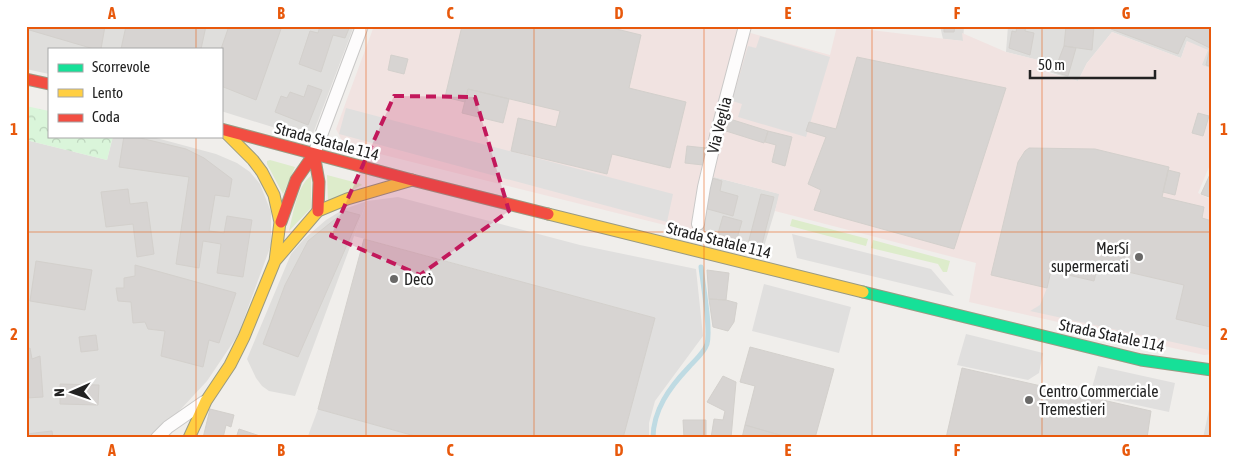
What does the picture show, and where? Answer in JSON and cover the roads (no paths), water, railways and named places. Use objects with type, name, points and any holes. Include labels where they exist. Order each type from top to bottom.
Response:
[{"type":"main road","points":[[26,79],[48,84]]},
{"type":"main road","name":"Strada Statale 114","points":[[222,130],[412,180],[1017,330],[1141,360],[1212,370]]},
{"type":"main road","points":[[222,130],[262,172],[274,195],[280,222]]},
{"type":"main road","points":[[314,154],[320,175],[321,189],[318,211]]},
{"type":"main road","points":[[189,438],[206,401],[230,365],[244,337],[275,261],[280,222],[296,180],[314,154]]},
{"type":"main road","points":[[275,261],[318,211],[348,199],[412,180]]},
{"type":"street","points":[[314,154],[362,26]]},
{"type":"street","name":"Via Veglia","points":[[698,224],[712,150],[745,26]]},
{"type":"street","points":[[157,438],[206,401]]},
{"type":"waterway","points":[[653,438],[659,409],[669,391],[702,353],[707,344],[707,317],[701,267]]},
{"type":"place","name":"MerSí supermercati","points":[[1139,257]]},
{"type":"place","name":"Decò","points":[[394,279]]},
{"type":"place","name":"Centro Commerciale Tremestieri","points":[[1029,400]]}]
